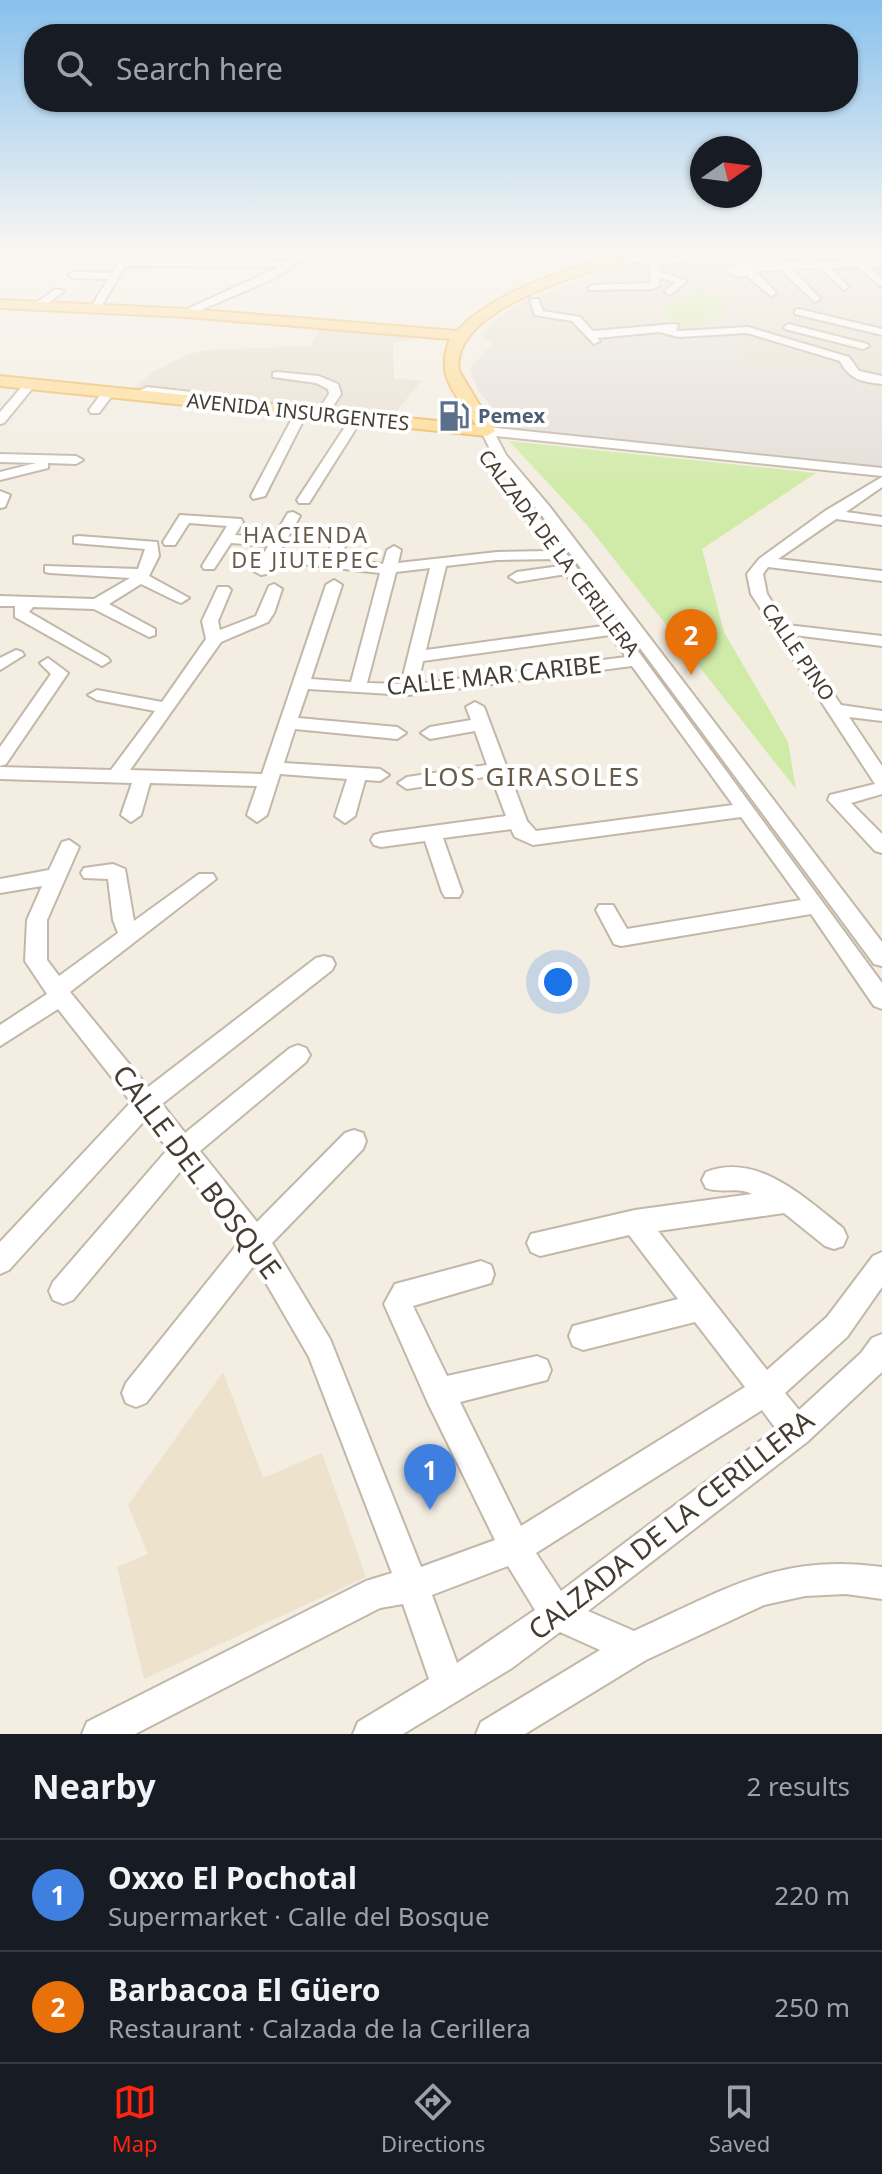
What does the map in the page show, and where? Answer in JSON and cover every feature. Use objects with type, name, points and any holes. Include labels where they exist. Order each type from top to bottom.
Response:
[{"type":"main road","name":"CALZADA DE LA CERILLERA","points":[[461,331],[449,359],[454,379],[480,417],[478,430]]},
{"type":"main road","name":"AVENIDA INSURGENTES","points":[[0,381],[478,430]]},
{"type":"street","points":[[586,331],[592,338],[653,331]]},
{"type":"street","points":[[751,331],[845,359]]},
{"type":"street","points":[[804,331],[863,346]]},
{"type":"street","points":[[845,359],[881,337]]},
{"type":"street","points":[[845,359],[848,369],[861,378],[882,380]]},
{"type":"street","points":[[277,375],[319,380],[334,387],[335,394],[328,415],[344,412],[376,415],[389,422]]},
{"type":"street","points":[[0,420],[30,384]]},
{"type":"street","points":[[95,410],[108,393]]},
{"type":"street","points":[[258,496],[301,413]]},
{"type":"street","points":[[304,500],[356,419]]},
{"type":"street","name":"AVENIDA INSURGENTES","points":[[478,430],[882,472]]},
{"type":"street","name":"CALZADA DE LA CERILLERA","points":[[478,430],[476,443],[638,660],[882,1000]]},
{"type":"street","name":"CALZADA DE LA CERILLERA","points":[[478,430],[545,510],[882,958]]},
{"type":"street","points":[[0,458],[38,463]]},
{"type":"street","points":[[0,476],[38,463],[76,460]]},
{"type":"street","points":[[764,562],[882,481]]},
{"type":"street","points":[[830,514],[882,521]]},
{"type":"street","points":[[261,571],[293,516]]},
{"type":"street","points":[[170,542],[185,518],[236,522],[209,566]]},
{"type":"street","points":[[330,563],[343,536]]},
{"type":"street","points":[[226,538],[330,563],[386,569],[497,556],[565,562]]},
{"type":"street","points":[[79,540],[152,545],[153,551],[141,576],[130,588],[97,604]]},
{"type":"street","points":[[357,689],[386,569],[394,550]]},
{"type":"street","points":[[517,577],[565,562]]},
{"type":"street","points":[[764,562],[882,576]]},
{"type":"street","name":"CALLE PINO","points":[[764,562],[755,574],[759,594],[882,780]]},
{"type":"street","points":[[408,690],[439,563]]},
{"type":"street","points":[[50,569],[141,576],[181,598]]},
{"type":"street","points":[[257,815],[334,585]]},
{"type":"street","points":[[116,776],[214,639],[264,617],[274,589]]},
{"type":"street","points":[[214,639],[210,621],[223,590]]},
{"type":"street","points":[[31,600],[22,608],[21,614],[102,661]]},
{"type":"street","points":[[0,601],[97,604],[149,632]]},
{"type":"street","points":[[414,657],[615,629]]},
{"type":"street","points":[[784,629],[882,641]]},
{"type":"street","points":[[0,665],[16,655]]},
{"type":"street","name":"CALLE MAR CARIBE","points":[[303,684],[408,690],[638,660]]},
{"type":"street","points":[[0,760],[60,673],[48,663]]},
{"type":"street","points":[[97,695],[165,708]]},
{"type":"street","points":[[837,710],[882,716]]},
{"type":"street","points":[[430,733],[478,716],[517,821],[522,832],[533,838],[746,810]]},
{"type":"street","points":[[290,723],[397,733]]},
{"type":"street","points":[[407,783],[499,769]]},
{"type":"street","points":[[0,773],[143,777],[380,775]]},
{"type":"street","points":[[345,816],[358,774]]},
{"type":"street","points":[[131,815],[143,777]]},
{"type":"street","points":[[882,788],[837,800],[882,846]]},
{"type":"street","points":[[381,840],[517,821]]},
{"type":"street","points":[[432,833],[452,892]]},
{"type":"street","name":"CALLE DEL BOSQUE","points":[[69,847],[37,920],[36,961],[58,993],[256,1241],[320,1349],[413,1586],[449,1688]]},
{"type":"street","points":[[91,873],[113,871],[118,874],[123,920],[130,935]]},
{"type":"street","points":[[0,886],[56,876]]},
{"type":"street","points":[[0,1037],[206,879]]},
{"type":"street","points":[[606,910],[621,938],[816,905]]},
{"type":"street","points":[[0,1261],[147,1102],[324,964]]},
{"type":"street","points":[[63,1291],[184,1149],[298,1055]]},
{"type":"street","points":[[136,1393],[256,1241],[354,1141]]},
{"type":"street","points":[[715,1180],[748,1178],[788,1201],[834,1237]]},
{"type":"street","points":[[540,1243],[635,1222],[788,1201]]},
{"type":"street","points":[[635,1222],[797,1432]]},
{"type":"street","name":"CALZADA DE LA CERILLERA","points":[[99,1734],[377,1592],[413,1586],[515,1548],[765,1391],[837,1327],[882,1265]]},
{"type":"street","points":[[481,1274],[405,1293],[398,1304],[438,1393],[515,1548],[557,1614],[634,1648]]},
{"type":"street","points":[[583,1336],[699,1308]]},
{"type":"street","name":"CALZADA DE LA CERILLERA","points":[[370,1734],[500,1656],[557,1614],[797,1432],[871,1363],[882,1348]]},
{"type":"street","points":[[438,1393],[537,1370]]},
{"type":"street","points":[[493,1734],[634,1648],[762,1589],[832,1578],[882,1583]]},
{"type":"shaded area","points":[[319,331],[389,331],[436,335],[393,343],[394,379],[422,380],[391,418],[131,390],[151,373],[187,355],[205,350],[310,346]]},
{"type":"shaded area","points":[[485,331],[882,331],[882,400],[845,372],[735,367],[739,332],[568,347],[493,343],[481,336]]},
{"type":"shaded area","points":[[742,332],[743,349],[736,367],[845,372],[882,400],[882,469],[510,431],[478,390],[470,369],[493,343],[568,347]]},
{"type":"shaded area","points":[[223,1372],[263,1478],[322,1453],[366,1577],[144,1679],[117,1567],[148,1554],[128,1505]]},
{"type":"green space","points":[[509,441],[816,473],[702,549],[724,632],[788,742],[796,789],[587,525]]},
{"type":"place","name":"Pemex","points":[[454,416]]},
{"type":"place","name":"Barbacoa El Güero","points":[[691,675]]},
{"type":"place","name":"Oxxo El Pochotal","points":[[430,1510]]},
{"type":"district","name":"HACIENDA DE JIUTEPEC","points":[[306,548]]},
{"type":"district","name":"LOS GIRASOLES","points":[[532,777]]}]
